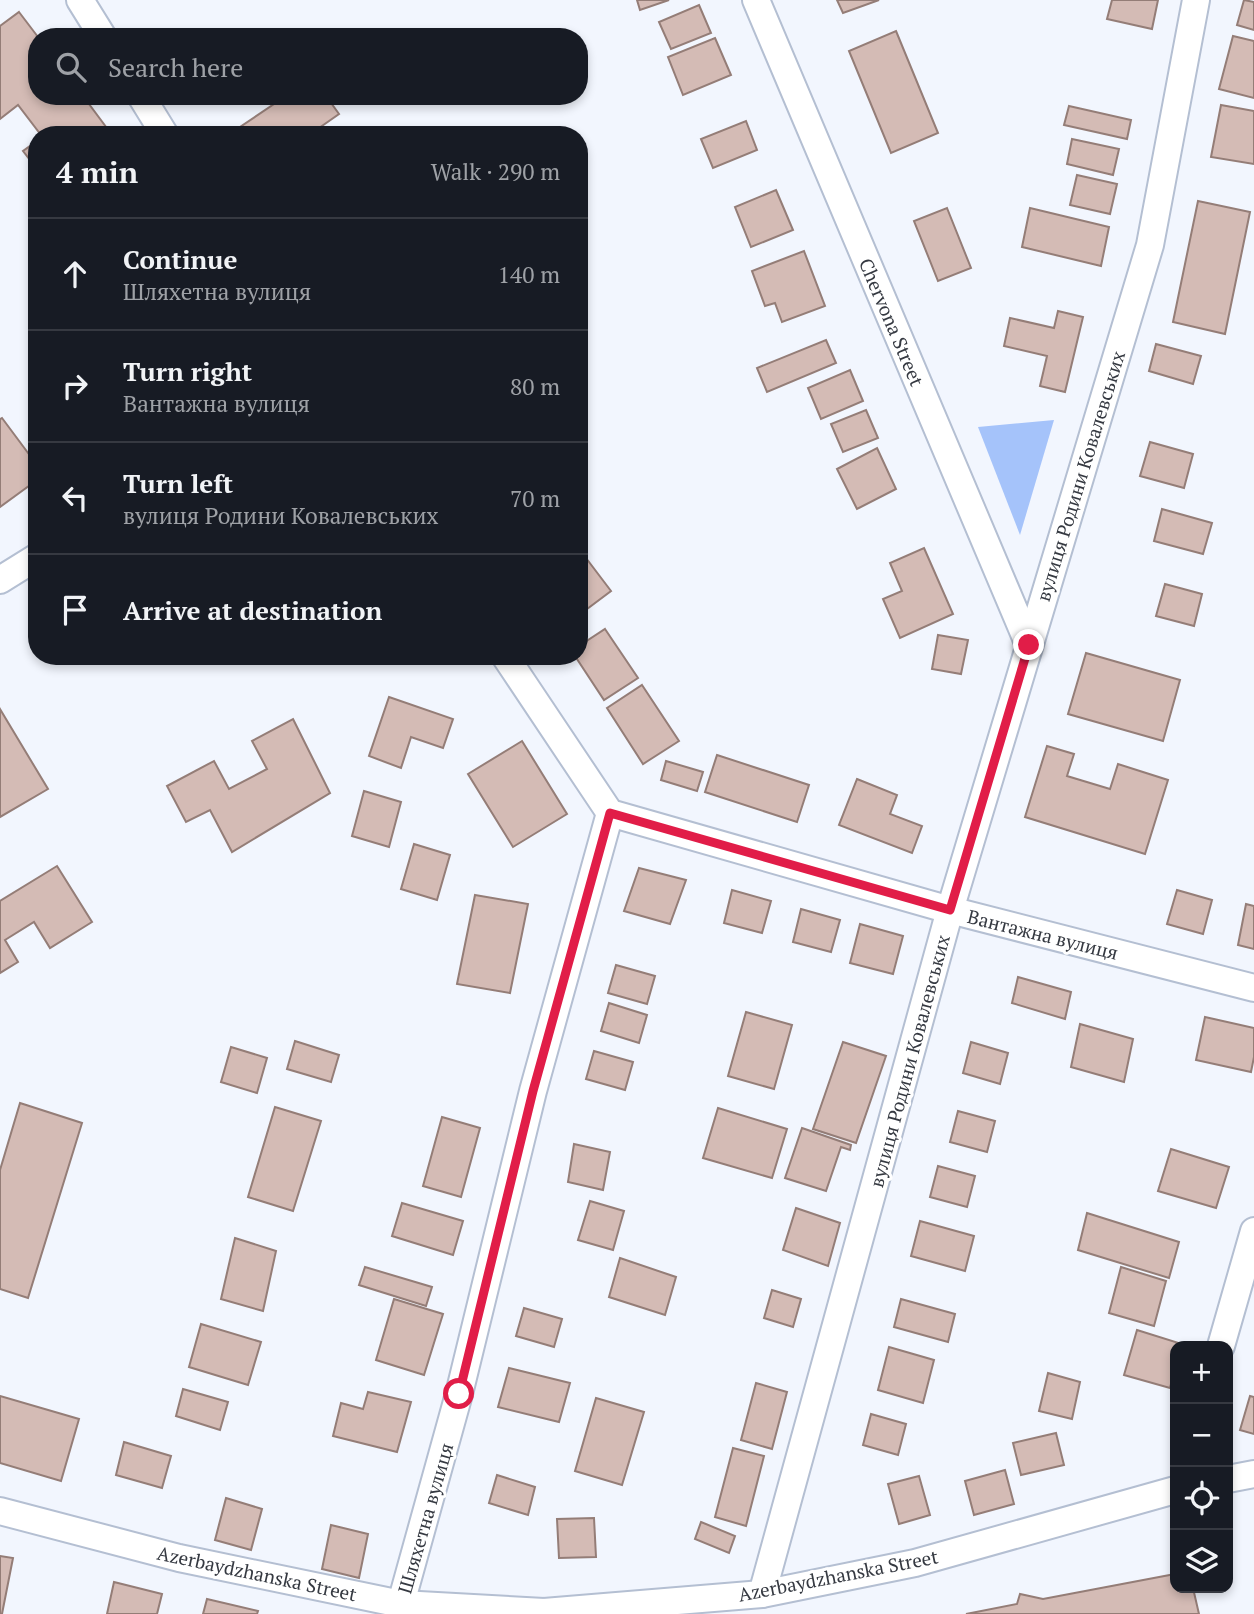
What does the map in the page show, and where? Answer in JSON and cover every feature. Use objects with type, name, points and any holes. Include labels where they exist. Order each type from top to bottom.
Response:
[{"type":"street","points":[[80,0],[97,28]]},
{"type":"street","name":"Chervona Street","points":[[756,0],[1029,645]]},
{"type":"street","name":"вулиця Родини Ковалевських","points":[[762,1594],[950,910],[1150,245],[1196,0]]},
{"type":"street","points":[[147,105],[159,126]]},
{"type":"street","points":[[0,580],[28,563]]},
{"type":"street","points":[[511,665],[610,813]]},
{"type":"street","name":"Вантажна вулиця","points":[[610,813],[950,910],[1254,988]]},
{"type":"street","name":"Шляхетна вулиця","points":[[399,1609],[459,1394],[533,1091],[610,813]]},
{"type":"street","points":[[1222,1341],[1254,1231]]},
{"type":"street","points":[[1233,1478],[1254,1474]]},
{"type":"street","name":"Azerbaydzhanska Street","points":[[0,1511],[179,1558],[399,1609],[544,1612],[624,1610],[762,1594],[915,1563],[1170,1491]]},
{"type":"shaded area","points":[[1054,420],[1020,535],[978,427]]},
{"type":"building","points":[[637,0],[669,0],[640,10]]},
{"type":"building","points":[[837,0],[879,0],[843,13]]},
{"type":"building","points":[[1112,0],[1158,0],[1152,29],[1107,19]]},
{"type":"building","points":[[1244,0],[1254,2],[1254,30],[1237,25]]},
{"type":"building","points":[[699,5],[711,33],[671,49],[659,22]]},
{"type":"building","points":[[19,12],[31,28],[28,28],[28,105],[90,105],[105,126],[34,126],[18,105],[0,119],[0,26]]},
{"type":"building","points":[[896,31],[938,133],[891,153],[849,51]]},
{"type":"building","points":[[1233,36],[1254,41],[1254,98],[1219,89]]},
{"type":"building","points":[[715,38],[731,75],[683,95],[668,57]]},
{"type":"building","points":[[273,105],[332,105],[339,114],[322,126],[241,126]]},
{"type":"building","points":[[1221,105],[1254,111],[1254,164],[1211,157]]},
{"type":"building","points":[[1069,106],[1131,120],[1127,139],[1064,125]]},
{"type":"building","points":[[746,121],[757,150],[713,168],[701,139]]},
{"type":"building","points":[[1072,139],[1119,149],[1113,175],[1067,164]]},
{"type":"building","points":[[1077,175],[1117,184],[1110,214],[1070,205]]},
{"type":"building","points":[[776,190],[793,230],[751,247],[735,207]]},
{"type":"building","points":[[1198,201],[1250,212],[1225,334],[1173,322]]},
{"type":"building","points":[[947,208],[971,268],[938,281],[914,221]]},
{"type":"building","points":[[1030,208],[1109,227],[1101,266],[1022,247]]},
{"type":"building","points":[[804,251],[825,306],[782,322],[775,303],[765,306],[752,271]]},
{"type":"building","points":[[1058,311],[1083,317],[1065,392],[1040,386],[1047,356],[1004,346],[1010,318],[1054,328]]},
{"type":"building","points":[[826,340],[836,363],[767,392],[757,368]]},
{"type":"building","points":[[1156,344],[1201,356],[1193,384],[1149,371]]},
{"type":"building","points":[[850,370],[863,401],[821,419],[808,388]]},
{"type":"building","points":[[866,410],[878,438],[843,452],[831,424]]},
{"type":"building","points":[[2,418],[28,453],[28,487],[0,507]]},
{"type":"building","points":[[1150,442],[1193,454],[1184,488],[1140,476]]},
{"type":"building","points":[[877,448],[896,489],[857,509],[837,469]]},
{"type":"building","points":[[1162,509],[1212,523],[1203,554],[1154,541]]},
{"type":"building","points":[[924,548],[953,614],[900,638],[883,599],[902,591],[890,563]]},
{"type":"building","points":[[588,561],[611,591],[588,608]]},
{"type":"building","points":[[1165,584],[1202,594],[1194,626],[1156,616]]},
{"type":"building","points":[[605,629],[638,678],[604,700],[581,665],[588,665],[588,640]]},
{"type":"building","points":[[938,635],[968,640],[961,674],[932,669]]},
{"type":"building","points":[[1086,653],[1180,680],[1163,741],[1068,714]]},
{"type":"building","points":[[642,685],[679,741],[643,764],[607,708]]},
{"type":"building","points":[[389,697],[453,719],[443,748],[411,737],[401,768],[369,756]]},
{"type":"building","points":[[0,709],[48,789],[0,817]]},
{"type":"building","points":[[293,719],[330,793],[232,852],[210,810],[186,822],[167,786],[214,761],[229,789],[267,769],[252,741]]},
{"type":"building","points":[[522,741],[567,814],[513,847],[468,774]]},
{"type":"building","points":[[1047,746],[1074,754],[1067,776],[1110,789],[1118,764],[1168,780],[1145,854],[1025,817]]},
{"type":"building","points":[[717,755],[809,785],[797,822],[705,792]]},
{"type":"building","points":[[666,761],[703,772],[697,791],[661,780]]},
{"type":"building","points":[[857,779],[897,795],[890,814],[922,826],[912,853],[839,825]]},
{"type":"building","points":[[364,791],[401,802],[389,847],[352,836]]},
{"type":"building","points":[[414,844],[450,855],[437,900],[401,889]]},
{"type":"building","points":[[57,866],[92,922],[50,948],[34,922],[5,940],[18,962],[0,973],[0,901]]},
{"type":"building","points":[[639,868],[686,880],[670,924],[624,911]]},
{"type":"building","points":[[732,890],[771,901],[762,933],[724,923]]},
{"type":"building","points":[[1177,890],[1212,900],[1203,934],[1167,924]]},
{"type":"building","points":[[475,895],[528,904],[510,993],[457,984]]},
{"type":"building","points":[[1246,904],[1254,906],[1254,949],[1238,945]]},
{"type":"building","points":[[801,909],[840,920],[831,952],[793,942]]},
{"type":"building","points":[[860,924],[903,936],[893,974],[850,963]]},
{"type":"building","points":[[616,965],[655,976],[647,1004],[608,993]]},
{"type":"building","points":[[1018,977],[1071,992],[1065,1019],[1012,1003]]},
{"type":"building","points":[[609,1003],[647,1015],[639,1043],[601,1031]]},
{"type":"building","points":[[746,1012],[792,1025],[774,1089],[728,1076]]},
{"type":"building","points":[[1205,1017],[1254,1028],[1251,1072],[1196,1060]]},
{"type":"building","points":[[1080,1024],[1133,1039],[1124,1082],[1071,1067]]},
{"type":"building","points":[[295,1041],[339,1055],[331,1082],[287,1069]]},
{"type":"building","points":[[843,1042],[886,1056],[856,1143],[813,1129]]},
{"type":"building","points":[[971,1042],[1008,1053],[1000,1084],[963,1073]]},
{"type":"building","points":[[231,1047],[267,1058],[257,1093],[221,1082]]},
{"type":"building","points":[[594,1051],[633,1062],[625,1090],[586,1079]]},
{"type":"building","points":[[20,1103],[82,1123],[28,1298],[0,1289],[0,1170]]},
{"type":"building","points":[[275,1107],[321,1121],[293,1211],[248,1197]]},
{"type":"building","points":[[718,1108],[787,1129],[772,1178],[703,1158]]},
{"type":"building","points":[[958,1111],[995,1121],[987,1152],[950,1142]]},
{"type":"building","points":[[442,1117],[480,1128],[461,1197],[423,1186]]},
{"type":"building","points":[[802,1128],[851,1145],[850,1150],[841,1147],[826,1191],[785,1178]]},
{"type":"building","points":[[574,1144],[610,1152],[603,1190],[568,1182]]},
{"type":"building","points":[[1171,1149],[1229,1167],[1216,1208],[1158,1191]]},
{"type":"building","points":[[938,1166],[975,1176],[967,1207],[930,1197]]},
{"type":"building","points":[[590,1201],[624,1211],[613,1250],[578,1240]]},
{"type":"building","points":[[402,1203],[463,1221],[453,1255],[392,1236]]},
{"type":"building","points":[[796,1208],[840,1223],[828,1266],[783,1250]]},
{"type":"building","points":[[1087,1213],[1179,1242],[1169,1278],[1078,1250]]},
{"type":"building","points":[[920,1221],[974,1236],[965,1271],[911,1256]]},
{"type":"building","points":[[235,1238],[276,1251],[263,1311],[221,1299]]},
{"type":"building","points":[[620,1258],[676,1277],[665,1315],[609,1297]]},
{"type":"building","points":[[365,1267],[432,1287],[426,1306],[359,1285]]},
{"type":"building","points":[[1121,1267],[1166,1281],[1154,1326],[1109,1313]]},
{"type":"building","points":[[772,1290],[801,1299],[793,1327],[764,1318]]},
{"type":"building","points":[[394,1299],[443,1314],[424,1375],[376,1360]]},
{"type":"building","points":[[901,1299],[955,1314],[948,1342],[894,1327]]},
{"type":"building","points":[[524,1308],[562,1319],[554,1347],[516,1336]]},
{"type":"building","points":[[201,1324],[261,1342],[248,1385],[189,1367]]},
{"type":"building","points":[[1137,1330],[1172,1341],[1170,1341],[1170,1388],[1124,1375]]},
{"type":"building","points":[[889,1347],[934,1360],[923,1403],[878,1390]]},
{"type":"building","points":[[509,1368],[570,1383],[559,1422],[498,1407]]},
{"type":"building","points":[[1048,1373],[1080,1382],[1072,1419],[1039,1411]]},
{"type":"building","points":[[756,1383],[787,1392],[772,1449],[741,1440]]},
{"type":"building","points":[[183,1389],[228,1402],[220,1430],[176,1416]]},
{"type":"building","points":[[368,1392],[411,1402],[397,1452],[333,1436],[341,1403],[363,1409]]},
{"type":"building","points":[[0,1396],[79,1419],[61,1481],[0,1463]]},
{"type":"building","points":[[1250,1396],[1254,1397],[1254,1434],[1240,1430]]},
{"type":"building","points":[[596,1398],[644,1412],[622,1485],[575,1471]]},
{"type":"building","points":[[871,1414],[906,1424],[898,1455],[863,1445]]},
{"type":"building","points":[[1056,1433],[1064,1465],[1021,1475],[1013,1443]]},
{"type":"building","points":[[124,1442],[171,1456],[162,1488],[116,1475]]},
{"type":"building","points":[[733,1448],[764,1456],[746,1526],[715,1517]]},
{"type":"building","points":[[1005,1470],[1014,1504],[974,1515],[965,1481]]},
{"type":"building","points":[[497,1475],[535,1487],[528,1515],[489,1503]]},
{"type":"building","points":[[919,1476],[930,1515],[899,1524],[888,1484]]},
{"type":"building","points":[[226,1498],[262,1509],[251,1550],[215,1540]]},
{"type":"building","points":[[594,1518],[596,1557],[559,1558],[557,1519]]},
{"type":"building","points":[[701,1522],[735,1536],[729,1553],[695,1539]]},
{"type":"building","points":[[331,1525],[368,1534],[359,1578],[322,1569]]},
{"type":"building","points":[[0,1556],[13,1558],[2,1614],[0,1614]]},
{"type":"building","points":[[1170,1575],[1170,1593],[1194,1593],[1199,1614],[966,1614],[1017,1604],[1020,1594],[1043,1599]]},
{"type":"building","points":[[114,1582],[162,1594],[157,1614],[107,1614]]},
{"type":"building","points":[[207,1599],[258,1611],[257,1614],[203,1614]]},
{"type":"route","points":[[459,1394],[533,1091],[610,813],[950,910],[1029,645]]}]
